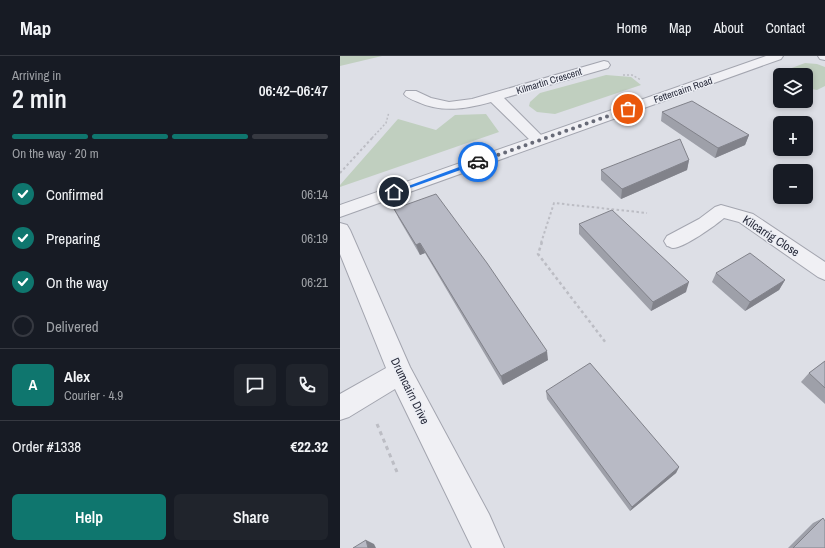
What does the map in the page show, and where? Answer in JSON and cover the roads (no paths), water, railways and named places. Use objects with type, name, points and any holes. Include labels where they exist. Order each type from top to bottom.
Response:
[{"type":"street","name":"Fettercairn Road","points":[[340,211],[777,56]]},
{"type":"street","name":"Kilmartin Crescent","points":[[410,94],[427,101],[449,106],[473,104],[604,65]]},
{"type":"street","name":"Kilmartin Crescent","points":[[495,98],[505,106],[538,140]]},
{"type":"street","name":"Kilcarrig Close","points":[[674,241],[706,223],[721,211],[746,218],[825,272]]},
{"type":"street","name":"Drumcairn Drive","points":[[340,230],[400,373],[478,525],[488,548]]},
{"type":"street","points":[[340,408],[400,373]]}]
